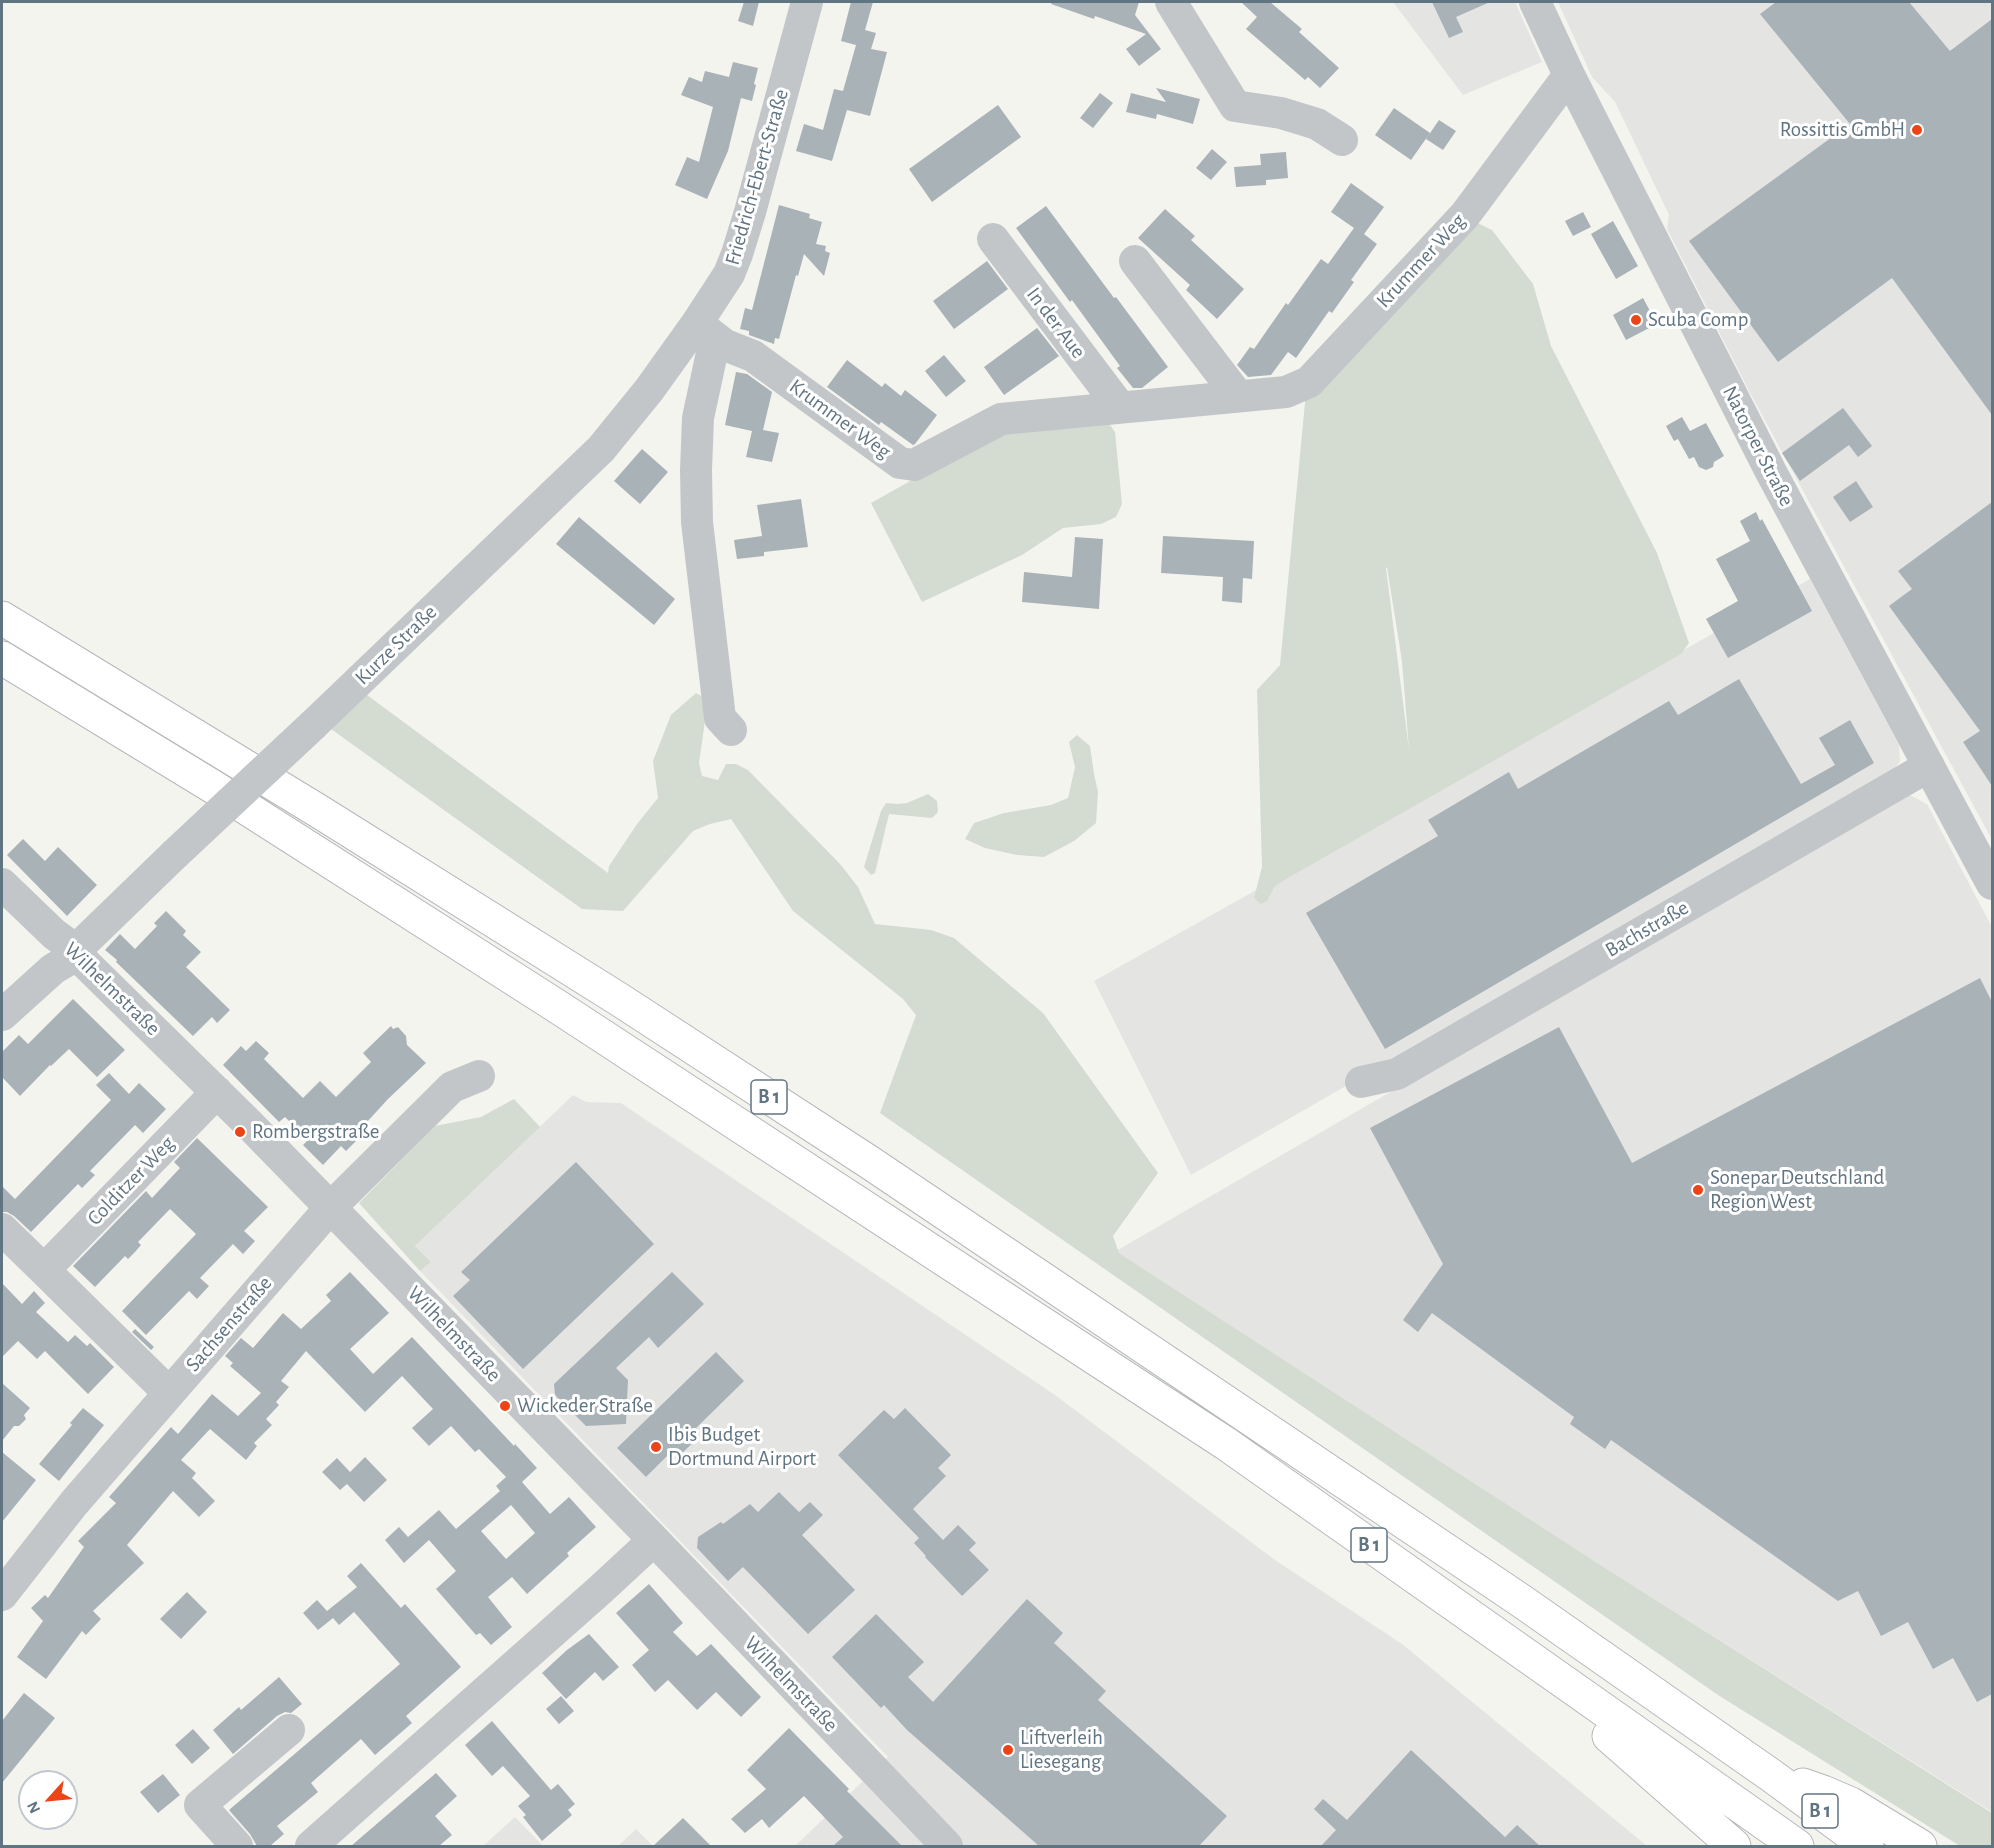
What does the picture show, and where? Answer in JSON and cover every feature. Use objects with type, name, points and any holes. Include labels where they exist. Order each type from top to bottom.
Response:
[{"type":"highway","name":"B 1","points":[[2,618],[320,812],[620,1000],[869,1162],[1413,1528],[1772,1776],[1867,1846]]},
{"type":"highway","name":"B 1","points":[[2,658],[235,801],[545,998],[1225,1443],[1797,1846]]},
{"type":"highway","points":[[1513,1647],[1631,1756],[1734,1846]]},
{"type":"highway","points":[[1772,1776],[1824,1792],[1851,1804],[1920,1846]]},
{"type":"street","name":"Friedrich-Ebert-Straße","points":[[697,323],[729,274],[737,254],[807,2]]},
{"type":"street","points":[[1171,2],[1235,106],[1281,113],[1317,124],[1342,140]]},
{"type":"street","name":"Natorper Straße","points":[[1535,2],[1569,75],[1771,472],[1992,884]]},
{"type":"street","name":"Krummer Weg","points":[[697,323],[725,345],[753,356],[900,463],[914,465],[1001,419],[1119,406],[1286,392],[1309,382],[1465,215],[1569,75]]},
{"type":"street","name":"In der Aue","points":[[993,239],[1119,406]]},
{"type":"street","points":[[1135,261],[1238,396]]},
{"type":"street","name":"Kurze Straße","points":[[80,952],[83,943],[175,854],[601,449],[649,390],[697,323]]},
{"type":"street","points":[[697,323],[713,348],[698,418],[697,522],[720,718],[731,730]]},
{"type":"street","name":"Bachstraße","points":[[1361,1082],[1397,1074],[1929,766]]},
{"type":"street","name":"Wilhelmstraße","points":[[2,884],[54,934],[80,952],[84,962],[218,1092],[654,1540],[947,1846]]},
{"type":"street","points":[[2,1015],[53,969],[80,952]]},
{"type":"street","name":"Sachsenstraße","points":[[2,1595],[74,1503],[330,1208],[452,1087],[479,1076]]},
{"type":"street","name":"Colditzer Weg","points":[[44,1270],[218,1092]]},
{"type":"street","points":[[2,1229],[169,1393]]},
{"type":"street","points":[[311,1846],[654,1540]]},
{"type":"street","points":[[237,1846],[200,1805],[289,1730]]},
{"type":"shaded area","points":[[1393,2],[1515,2],[1542,62],[1463,95]]},
{"type":"shaded area","points":[[1558,2],[1992,2],[1992,840],[1749,391],[1667,229],[1669,215],[1615,102],[1592,77]]},
{"type":"shaded area","points":[[1471,220],[1492,230],[1533,284],[1551,346],[1657,553],[1689,643],[1681,654],[1286,879],[1274,887],[1267,901],[1261,904],[1254,898],[1262,867],[1257,690],[1280,665],[1306,392]],"holes":[[[1387,567],[1402,661],[1409,750]]]},
{"type":"shaded area","points":[[1105,418],[1115,432],[1122,504],[1116,517],[1101,524],[1063,528],[1022,555],[922,602],[871,503],[992,435]]},
{"type":"shaded area","points":[[1810,579],[1899,745],[1900,761],[1891,773],[1191,1175],[1094,981]]},
{"type":"shaded area","points":[[696,693],[708,700],[699,763],[702,776],[718,780],[726,764],[736,764],[748,770],[841,865],[858,887],[875,924],[931,930],[954,938],[1043,1013],[1158,1173],[1113,1236],[1119,1253],[1599,1564],[1992,1813],[1992,1846],[1960,1846],[1718,1695],[880,1113],[916,1015],[903,999],[793,911],[731,819],[693,831],[623,911],[582,909],[331,729],[367,695],[608,873],[609,866],[637,824],[658,798],[653,761],[671,715]]},
{"type":"shaded area","points":[[1077,735],[1090,746],[1098,792],[1096,823],[1074,841],[1044,857],[1017,855],[985,848],[965,839],[974,823],[1004,813],[1051,805],[1068,798],[1075,767],[1069,742]]},
{"type":"shaded area","points":[[1906,793],[1927,804],[1992,927],[1992,1812],[1599,1564],[1116,1251]]},
{"type":"shaded area","points":[[928,794],[937,801],[938,812],[932,818],[889,814],[875,873],[871,875],[864,867],[881,811],[886,803],[907,803]]},
{"type":"shaded area","points":[[573,1095],[586,1102],[621,1103],[1055,1395],[1275,1560],[1402,1644],[1647,1846],[795,1846],[888,1757],[420,1271],[431,1262],[415,1246]]},
{"type":"shaded area","points":[[514,1099],[540,1127],[415,1246],[431,1262],[420,1271],[359,1203],[435,1126],[481,1117]]},
{"type":"shaded area","points":[[515,1817],[543,1846],[483,1846]]},
{"type":"shaded area","points":[[636,1829],[653,1846],[618,1846]]},
{"type":"building","points":[[744,2],[759,2],[753,26],[738,21]]},
{"type":"building","points":[[851,2],[873,2],[865,30],[876,33],[871,49],[887,52],[870,116],[847,110],[832,161],[796,151],[804,124],[823,130],[834,89],[843,91],[856,45],[841,41]]},
{"type":"building","points":[[1052,2],[1139,2],[1135,15],[1161,49],[1139,66],[1126,49],[1146,34],[1095,16],[1094,19],[1051,4]]},
{"type":"building","points":[[1241,2],[1270,2],[1302,29],[1299,32],[1339,68],[1320,88],[1308,77],[1305,80],[1246,29],[1257,17]]},
{"type":"building","points":[[1432,2],[1490,2],[1456,17],[1463,32],[1449,38]]},
{"type":"building","name":"Rossittis GmbH","points":[[1776,2],[1909,2],[1950,51],[1992,19],[1992,415],[1892,278],[1778,362],[1689,241],[1850,124],[1760,14]]},
{"type":"building","points":[[733,62],[758,68],[754,84],[756,85],[752,101],[741,98],[728,151],[707,199],[675,185],[687,157],[699,162],[713,107],[681,95],[689,77],[702,82],[705,71],[729,77]]},
{"type":"building","points":[[1156,88],[1200,99],[1193,124],[1157,114],[1156,119],[1126,112],[1131,93],[1166,102]]},
{"type":"building","points":[[1100,93],[1113,103],[1093,128],[1080,118]]},
{"type":"building","points":[[998,105],[1021,137],[932,202],[909,169]]},
{"type":"building","points":[[1394,108],[1430,133],[1411,160],[1375,135]]},
{"type":"building","points":[[1439,120],[1456,131],[1443,150],[1426,139]]},
{"type":"building","points":[[1212,149],[1227,162],[1211,180],[1196,168]]},
{"type":"building","points":[[1286,152],[1288,178],[1266,180],[1266,185],[1236,187],[1234,167],[1261,165],[1260,154]]},
{"type":"building","points":[[1351,183],[1384,207],[1364,234],[1377,244],[1351,280],[1354,282],[1332,313],[1329,311],[1296,358],[1288,352],[1271,375],[1248,377],[1237,365],[1250,347],[1254,349],[1286,303],[1288,305],[1321,259],[1328,264],[1354,228],[1331,212]]},
{"type":"building","points":[[779,205],[810,214],[809,218],[822,222],[816,244],[826,246],[825,251],[830,253],[824,276],[804,254],[779,339],[775,338],[774,344],[749,335],[749,331],[740,329],[745,308],[752,310]]},
{"type":"building","points":[[1046,206],[1168,367],[1142,388],[1133,388],[1117,368],[1120,366],[1016,228]]},
{"type":"building","points":[[1165,209],[1195,236],[1191,240],[1244,289],[1217,319],[1186,290],[1190,285],[1138,238]]},
{"type":"building","points":[[1583,212],[1591,227],[1573,236],[1565,221]]},
{"type":"building","points":[[1613,221],[1638,266],[1616,279],[1591,234]]},
{"type":"building","points":[[987,261],[1008,289],[954,329],[933,301]]},
{"type":"building","points":[[1643,298],[1657,324],[1626,340],[1613,315]]},
{"type":"building","points":[[1037,328],[1059,356],[1004,395],[984,367]]},
{"type":"building","points":[[944,355],[966,381],[946,397],[925,371]]},
{"type":"building","points":[[847,360],[882,387],[885,383],[901,396],[905,390],[937,415],[915,444],[913,445],[881,422],[879,425],[827,387]]},
{"type":"building","points":[[736,372],[747,374],[772,392],[763,430],[779,433],[772,462],[746,457],[752,431],[725,425]]},
{"type":"building","points":[[1843,408],[1872,446],[1858,457],[1849,445],[1800,481],[1782,453]]},
{"type":"building","points":[[1682,417],[1690,431],[1706,423],[1724,456],[1714,462],[1713,467],[1706,470],[1699,467],[1694,457],[1689,459],[1678,439],[1674,441],[1666,426]]},
{"type":"building","points":[[642,449],[668,472],[640,504],[614,481]]},
{"type":"building","points":[[1856,481],[1873,507],[1850,522],[1833,497]]},
{"type":"building","points":[[801,499],[808,547],[764,552],[764,556],[737,559],[734,540],[762,536],[757,505]]},
{"type":"building","points":[[1992,502],[1992,786],[1963,742],[1980,731],[1889,606],[1912,589],[1898,571]]},
{"type":"building","points":[[1756,512],[1812,611],[1728,658],[1706,619],[1738,601],[1716,559],[1750,541],[1740,521]]},
{"type":"building","points":[[579,517],[675,599],[654,625],[556,544]]},
{"type":"building","points":[[1163,536],[1254,541],[1252,579],[1243,578],[1242,603],[1222,601],[1223,577],[1161,573]]},
{"type":"building","points":[[1075,537],[1103,539],[1099,609],[1022,602],[1024,572],[1072,577]]},
{"type":"building","points":[[1739,679],[1801,784],[1835,765],[1819,738],[1850,720],[1874,763],[1385,1049],[1306,913],[1438,836],[1428,820],[1509,772],[1518,789],[1669,701],[1678,715]]},
{"type":"building","points":[[23,839],[45,861],[58,847],[97,885],[67,916],[7,855]]},
{"type":"building","points":[[166,911],[186,931],[183,935],[201,952],[186,967],[230,1010],[217,1023],[212,1017],[193,1036],[105,950],[120,934],[135,949],[157,926],[154,923]]},
{"type":"building","name":"Sonepar Deutschland Region West","points":[[1980,978],[1992,1002],[1992,1694],[1977,1702],[1953,1658],[1933,1669],[1908,1622],[1881,1636],[1858,1591],[1838,1601],[1611,1440],[1605,1449],[1570,1424],[1574,1417],[1432,1313],[1418,1332],[1403,1320],[1443,1264],[1370,1128],[1559,1027],[1632,1163]]},
{"type":"building","points":[[73,999],[125,1050],[97,1077],[69,1049],[20,1096],[2,1077],[2,1052],[19,1035],[28,1044]]},
{"type":"building","points":[[391,1026],[393,1029],[398,1027],[406,1036],[407,1045],[426,1063],[355,1135],[359,1138],[346,1151],[341,1146],[323,1165],[303,1145],[308,1140],[285,1117],[279,1122],[223,1065],[241,1046],[246,1051],[256,1041],[269,1053],[264,1059],[303,1098],[320,1081],[336,1097],[371,1062],[363,1053]]},
{"type":"building","points":[[109,1073],[129,1094],[139,1083],[166,1109],[143,1133],[135,1125],[90,1171],[95,1175],[82,1188],[78,1184],[31,1232],[14,1216],[2,1212],[2,1186],[15,1199],[111,1100],[96,1085]]},
{"type":"building","points":[[197,1138],[268,1207],[244,1231],[255,1241],[243,1254],[233,1244],[200,1278],[209,1286],[197,1299],[189,1291],[146,1335],[122,1311],[196,1234],[170,1209],[138,1242],[141,1245],[135,1252],[128,1259],[125,1256],[95,1287],[73,1266],[146,1191],[152,1198],[180,1168],[174,1162]]},
{"type":"building","points":[[576,1162],[654,1244],[523,1369],[453,1296],[470,1280],[461,1272]]},
{"type":"building","points":[[350,1272],[389,1313],[350,1349],[373,1374],[412,1337],[537,1468],[522,1482],[550,1514],[569,1497],[596,1527],[567,1553],[569,1556],[527,1594],[512,1577],[488,1597],[512,1627],[491,1645],[480,1633],[476,1635],[436,1589],[456,1571],[429,1540],[404,1563],[385,1540],[399,1527],[408,1537],[439,1510],[456,1529],[500,1491],[496,1486],[506,1477],[479,1449],[475,1452],[451,1426],[429,1446],[412,1428],[433,1409],[402,1376],[365,1412],[306,1351],[281,1381],[289,1387],[276,1402],[279,1405],[266,1419],[272,1425],[254,1443],[257,1446],[246,1460],[210,1429],[181,1460],[196,1473],[192,1478],[215,1501],[199,1517],[173,1491],[127,1545],[144,1563],[93,1611],[101,1619],[86,1635],[82,1631],[46,1679],[17,1657],[43,1621],[31,1608],[45,1595],[48,1598],[84,1547],[78,1541],[116,1503],[109,1497],[171,1427],[178,1434],[212,1394],[238,1416],[261,1393],[230,1366],[233,1363],[225,1356],[241,1338],[253,1348],[283,1313],[301,1329],[331,1301],[326,1295]],"holes":[[[511,1505],[535,1533],[506,1559],[481,1531]]]},
{"type":"building","points":[[672,1272],[704,1304],[658,1348],[649,1337],[616,1368],[628,1380],[626,1424],[586,1426],[555,1395],[554,1384]]},
{"type":"building","points":[[2,1283],[22,1304],[34,1291],[45,1303],[36,1312],[68,1342],[75,1335],[87,1346],[90,1343],[114,1367],[88,1394],[45,1351],[37,1359],[18,1341],[2,1357]]},
{"type":"building","points":[[135,1329],[154,1347],[151,1350],[132,1332]]},
{"type":"building","points":[[716,1352],[744,1381],[693,1431],[699,1437],[681,1454],[675,1448],[646,1477],[617,1448]]},
{"type":"building","points":[[2,1383],[30,1408],[24,1415],[26,1419],[19,1426],[14,1426],[2,1441]]},
{"type":"building","points":[[83,1408],[104,1425],[59,1481],[39,1464],[72,1425],[70,1423]]},
{"type":"building","points":[[905,1408],[951,1455],[938,1468],[946,1476],[913,1509],[943,1540],[958,1525],[976,1543],[969,1550],[989,1570],[962,1596],[914,1543],[919,1538],[838,1455],[884,1410],[894,1419]]},
{"type":"building","points":[[2,1452],[36,1480],[2,1522]]},
{"type":"building","points":[[365,1457],[387,1480],[364,1502],[347,1484],[340,1490],[322,1472],[337,1458],[350,1472]]},
{"type":"building","points":[[779,1492],[799,1512],[810,1502],[823,1515],[802,1535],[855,1590],[808,1634],[743,1567],[728,1581],[697,1548],[698,1537],[721,1522],[723,1524],[750,1504],[758,1512]]},
{"type":"building","points":[[361,1563],[401,1608],[405,1604],[461,1667],[406,1716],[412,1723],[375,1755],[361,1739],[311,1783],[318,1792],[277,1826],[284,1834],[270,1846],[257,1846],[250,1834],[229,1810],[400,1664],[354,1612],[339,1625],[333,1618],[318,1630],[303,1613],[317,1600],[327,1611],[357,1587],[347,1576]]},
{"type":"building","points":[[649,1584],[683,1623],[673,1632],[697,1656],[711,1644],[761,1697],[741,1717],[716,1692],[697,1710],[668,1680],[655,1692],[632,1665],[649,1650],[616,1613]]},
{"type":"building","points":[[187,1592],[207,1612],[181,1639],[160,1619]]},
{"type":"building","points":[[1027,1599],[1063,1633],[1054,1643],[1106,1691],[1098,1700],[1227,1816],[1199,1846],[1039,1846],[907,1730],[884,1705],[881,1708],[832,1657],[876,1614],[924,1662],[908,1677],[933,1702]]},
{"type":"building","points":[[589,1634],[619,1667],[603,1681],[595,1672],[566,1699],[542,1673]]},
{"type":"building","points":[[279,1677],[302,1704],[291,1713],[285,1712],[277,1716],[233,1754],[213,1730],[239,1707],[241,1710]]},
{"type":"building","points":[[24,1693],[55,1718],[2,1783],[2,1721]]},
{"type":"building","points":[[561,1696],[574,1711],[559,1724],[546,1709]]},
{"type":"building","points":[[492,1721],[551,1790],[558,1784],[575,1804],[568,1810],[572,1815],[542,1841],[523,1817],[526,1815],[518,1806],[530,1796],[503,1766],[492,1776],[465,1745]]},
{"type":"building","points":[[789,1728],[902,1846],[833,1846],[843,1837],[804,1796],[769,1828],[762,1819],[745,1833],[731,1819],[766,1789],[747,1770]]},
{"type":"building","points":[[193,1729],[210,1748],[192,1764],[175,1745]]},
{"type":"building","points":[[1411,1750],[1505,1837],[1517,1825],[1540,1846],[1321,1846],[1336,1830],[1314,1809],[1323,1799],[1347,1820]]},
{"type":"building","points":[[436,1773],[457,1796],[435,1816],[452,1835],[439,1846],[351,1846]]},
{"type":"building","points":[[163,1774],[180,1795],[158,1813],[140,1792]]},
{"type":"building","points":[[683,1818],[711,1846],[653,1846]]},
{"type":"place","name":"Rossittis GmbH","points":[[1917,130]]},
{"type":"place","name":"Scuba Comp","points":[[1636,320]]},
{"type":"place","name":"Rombergstraße","points":[[240,1132]]},
{"type":"place","name":"Sonepar Deutschland Region West","points":[[1698,1190]]},
{"type":"place","name":"Wickeder Straße","points":[[505,1406]]},
{"type":"place","name":"Ibis Budget Dortmund Airport","points":[[656,1447]]},
{"type":"place","name":"Liftverleih Liesegang","points":[[1008,1750]]}]
